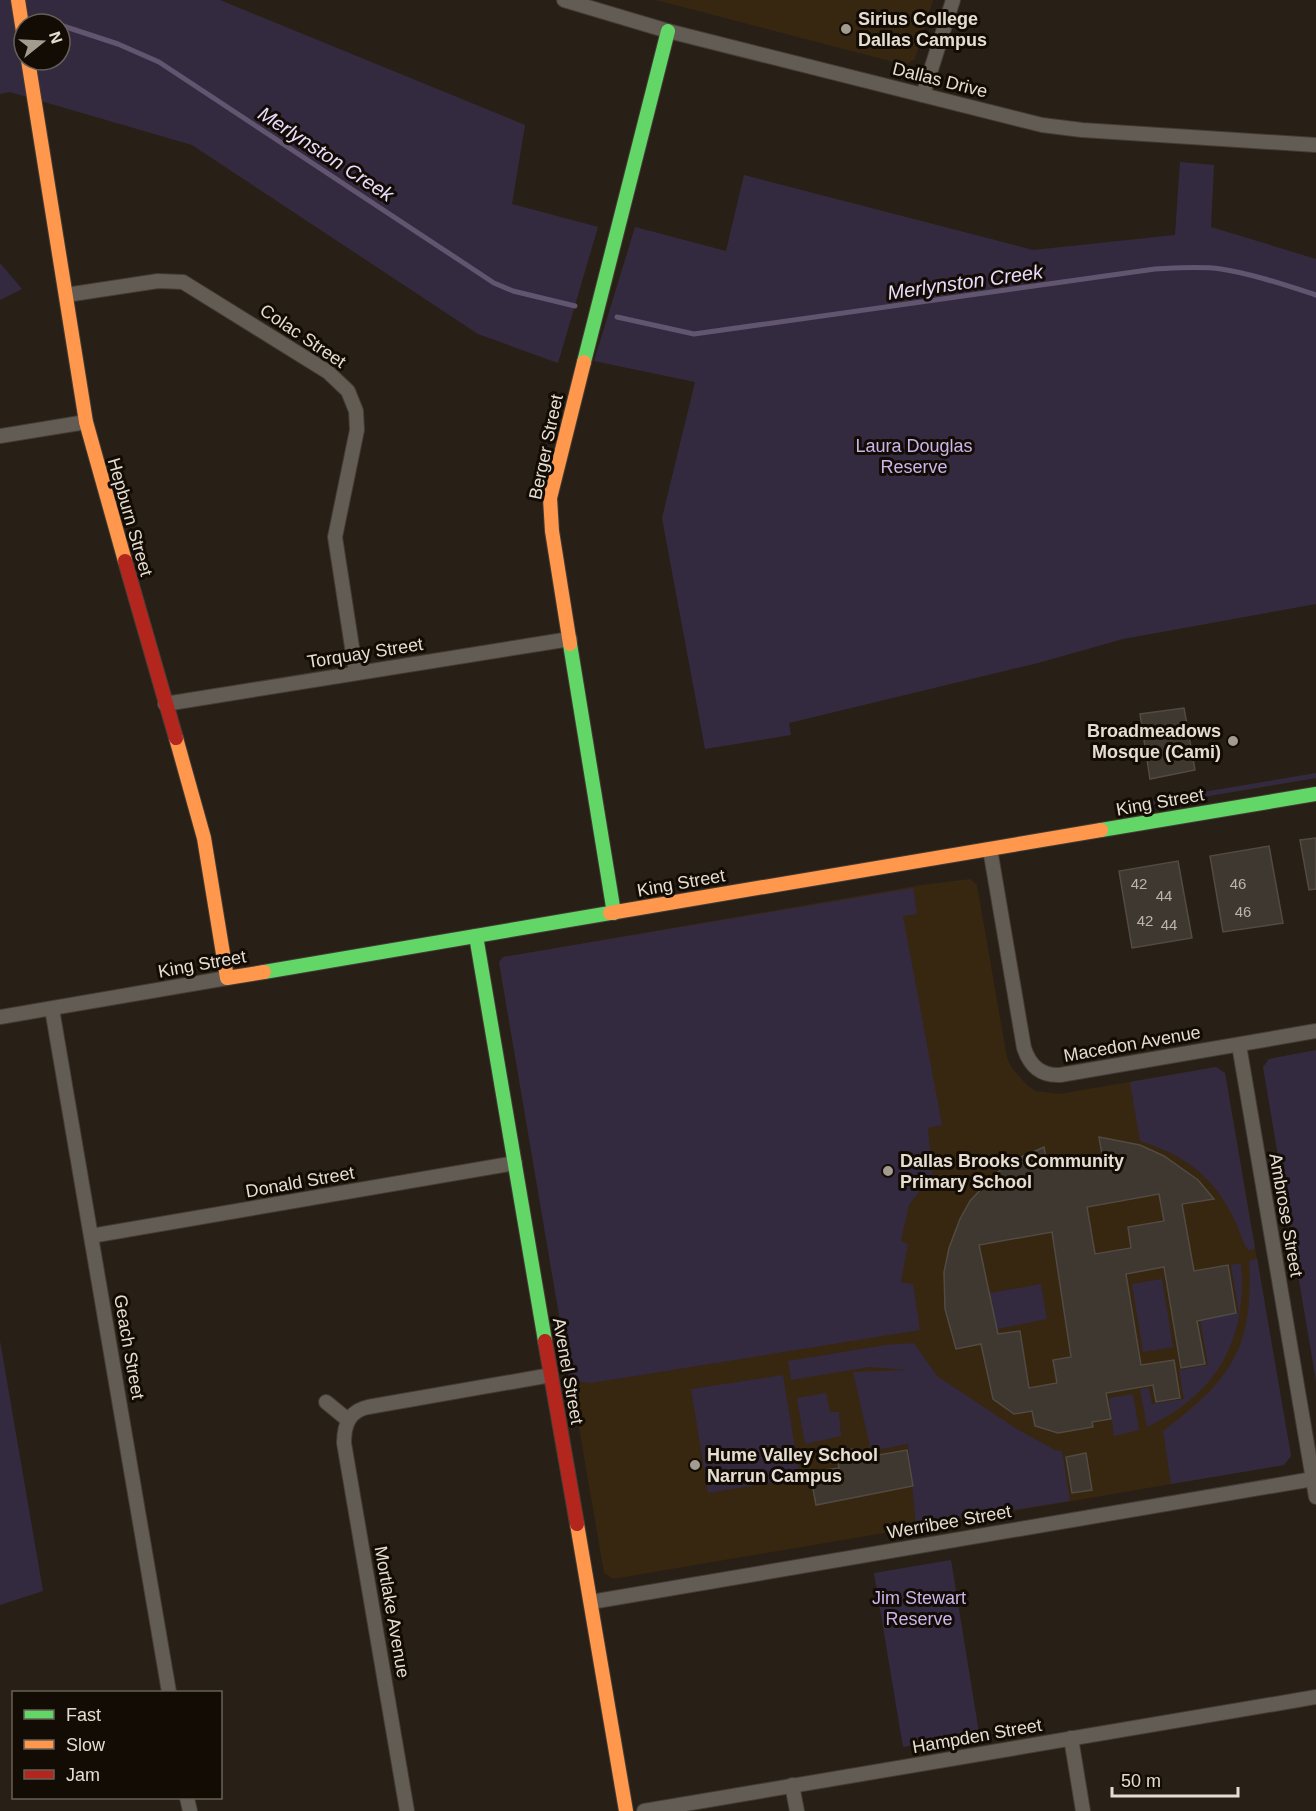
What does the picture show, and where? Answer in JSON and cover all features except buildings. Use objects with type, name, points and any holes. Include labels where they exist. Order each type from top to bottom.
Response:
[{"type":"street","name":"Dallas Drive","points":[[564,0],[605,7],[668,31],[1059,128],[1316,145]]},
{"type":"street","points":[[923,94],[953,0]]},
{"type":"street","name":"Berger Street","points":[[614,913],[552,531],[550,498],[668,31]]},
{"type":"street","name":"Hepburn Street","points":[[30,72],[86,422],[204,838],[227,978]]},
{"type":"street","name":"Colac Street","points":[[66,295],[158,281],[183,282],[205,293],[327,372],[348,391],[356,411],[357,430],[335,537],[356,673]]},
{"type":"street","points":[[0,436],[86,422]]},
{"type":"street","name":"Torquay Street","points":[[165,704],[570,639]]},
{"type":"street","name":"King Street","points":[[0,1017],[1316,794]]},
{"type":"street","name":"Macedon Avenue","points":[[990,849],[1024,1048],[1037,1069],[1049,1075],[1060,1075],[1316,1031]]},
{"type":"street","name":"Avenel Street","points":[[476,936],[626,1811]]},
{"type":"street","name":"Geach Street","points":[[52,1008],[170,1691]]},
{"type":"street","name":"Ambrose Street","points":[[1239,1045],[1316,1497]]},
{"type":"street","name":"Donald Street","points":[[91,1236],[515,1163]]},
{"type":"street","points":[[326,1402],[348,1420],[356,1411],[369,1407],[551,1376]]},
{"type":"street","name":"Mortlake Avenue","points":[[348,1420],[345,1443],[407,1811]]},
{"type":"street","name":"Werribee Street","points":[[591,1602],[1313,1479]]},
{"type":"street","name":"Hampden Street","points":[[644,1811],[1316,1697]]},
{"type":"street","points":[[1071,1738],[1083,1811]]},
{"type":"street","points":[[792,1785],[796,1811]]},
{"type":"shaded area","name":"Sirius College Dallas Campus","points":[[656,0],[933,0],[915,59],[905,65]]},
{"type":"shaded area","name":"Dallas Brooks Community Primary School","points":[[970,879],[977,885],[1007,1058],[1012,1068],[1027,1085],[1036,1091],[1059,1094],[1216,1067],[1225,1073],[1291,1456],[1284,1465],[613,1579],[604,1573],[499,962],[503,957],[921,885]]},
{"type":"green space","points":[[0,0],[220,0],[525,125],[512,204],[598,227],[558,363],[478,334],[192,145],[10,92],[0,94]]},
{"type":"green space","name":"Laura Douglas Reserve","points":[[1180,162],[1214,165],[1211,227],[1316,259],[1316,604],[1123,639],[1038,663],[789,723],[791,735],[705,749],[662,518],[695,382],[594,361],[635,227],[726,251],[744,175],[1033,250],[1175,235]]},
{"type":"green space","points":[[0,263],[22,289],[0,300]]},
{"type":"green space","points":[[1316,773],[1316,778],[1203,797],[1198,802],[1197,793]]},
{"type":"green space","points":[[1181,796],[1181,806],[1166,808],[1160,804],[1129,809],[1123,816],[1122,806]]},
{"type":"green space","points":[[913,888],[917,914],[903,916],[942,1125],[928,1128],[932,1174],[909,1205],[901,1241],[908,1244],[901,1282],[913,1284],[920,1330],[591,1383],[570,1380],[499,962],[503,957]]},
{"type":"green space","points":[[1316,1050],[1316,1381],[1263,1067],[1269,1059]]},
{"type":"green space","points":[[1216,1067],[1225,1073],[1255,1249],[1249,1250],[1245,1246],[1229,1208],[1207,1179],[1178,1157],[1140,1141],[1130,1082]]},
{"type":"green space","points":[[1257,1258],[1291,1456],[1284,1465],[1171,1484],[1163,1431],[1205,1395],[1221,1378],[1233,1360],[1242,1340],[1247,1318],[1249,1261]]},
{"type":"green space","points":[[1241,1263],[1242,1291],[1239,1317],[1233,1340],[1223,1362],[1192,1399],[1147,1427],[1140,1389],[1149,1388],[1152,1404],[1184,1399],[1179,1370],[1208,1365],[1200,1320],[1239,1313],[1231,1265]]},
{"type":"green space","points":[[1162,1279],[1173,1347],[1143,1352],[1132,1284]]},
{"type":"green space","points":[[1041,1284],[1047,1319],[997,1329],[990,1293]]},
{"type":"green space","points":[[0,1341],[43,1591],[0,1605]]},
{"type":"green space","points":[[914,1343],[937,1376],[1017,1429],[1055,1450],[1062,1451],[1070,1501],[916,1525],[908,1444],[871,1451],[853,1372],[909,1370],[869,1367],[791,1380],[788,1361],[885,1345]]},
{"type":"green space","points":[[783,1375],[800,1478],[708,1493],[691,1389]]},
{"type":"green space","points":[[826,1393],[830,1412],[839,1412],[841,1436],[805,1444],[797,1398]]},
{"type":"green space","points":[[1133,1394],[1139,1430],[1114,1436],[1109,1398]]},
{"type":"green space","name":"Jim Stewart Reserve","points":[[951,1560],[979,1733],[903,1747],[874,1573]]},
{"type":"waterway","name":"Merlynston Creek","points":[[72,29],[118,44],[159,62],[494,283],[513,291],[575,306]]},
{"type":"waterway","name":"Merlynston Creek","points":[[617,317],[694,334],[1155,269],[1213,268],[1233,271],[1316,295]]},
{"type":"traffic: fast","points":[[584,362],[668,31]]},
{"type":"traffic: fast","points":[[570,644],[614,913]]},
{"type":"traffic: fast","points":[[1101,830],[1316,794]]},
{"type":"traffic: fast","points":[[264,972],[610,913]]},
{"type":"traffic: fast","points":[[476,936],[545,1341]]},
{"type":"traffic: slow","points":[[18,0],[20,12]]},
{"type":"traffic: slow","points":[[30,72],[86,422],[125,561]]},
{"type":"traffic: slow","points":[[570,644],[552,531],[550,498],[584,362]]},
{"type":"traffic: slow","points":[[176,738],[204,838],[227,978],[264,972]]},
{"type":"traffic: slow","points":[[610,913],[1101,830]]},
{"type":"traffic: slow","points":[[577,1524],[626,1811]]},
{"type":"traffic: jam","points":[[125,561],[176,738]]},
{"type":"traffic: jam","points":[[545,1341],[577,1524]]},
{"type":"place","name":"Sirius College Dallas Campus","points":[[846,29]]},
{"type":"place","name":"Broadmeadows Mosque (Cami)","points":[[1233,741]]},
{"type":"place","name":"Dallas Brooks Community Primary School","points":[[888,1171]]},
{"type":"place","name":"Hume Valley School Narrun Campus","points":[[695,1465]]}]
